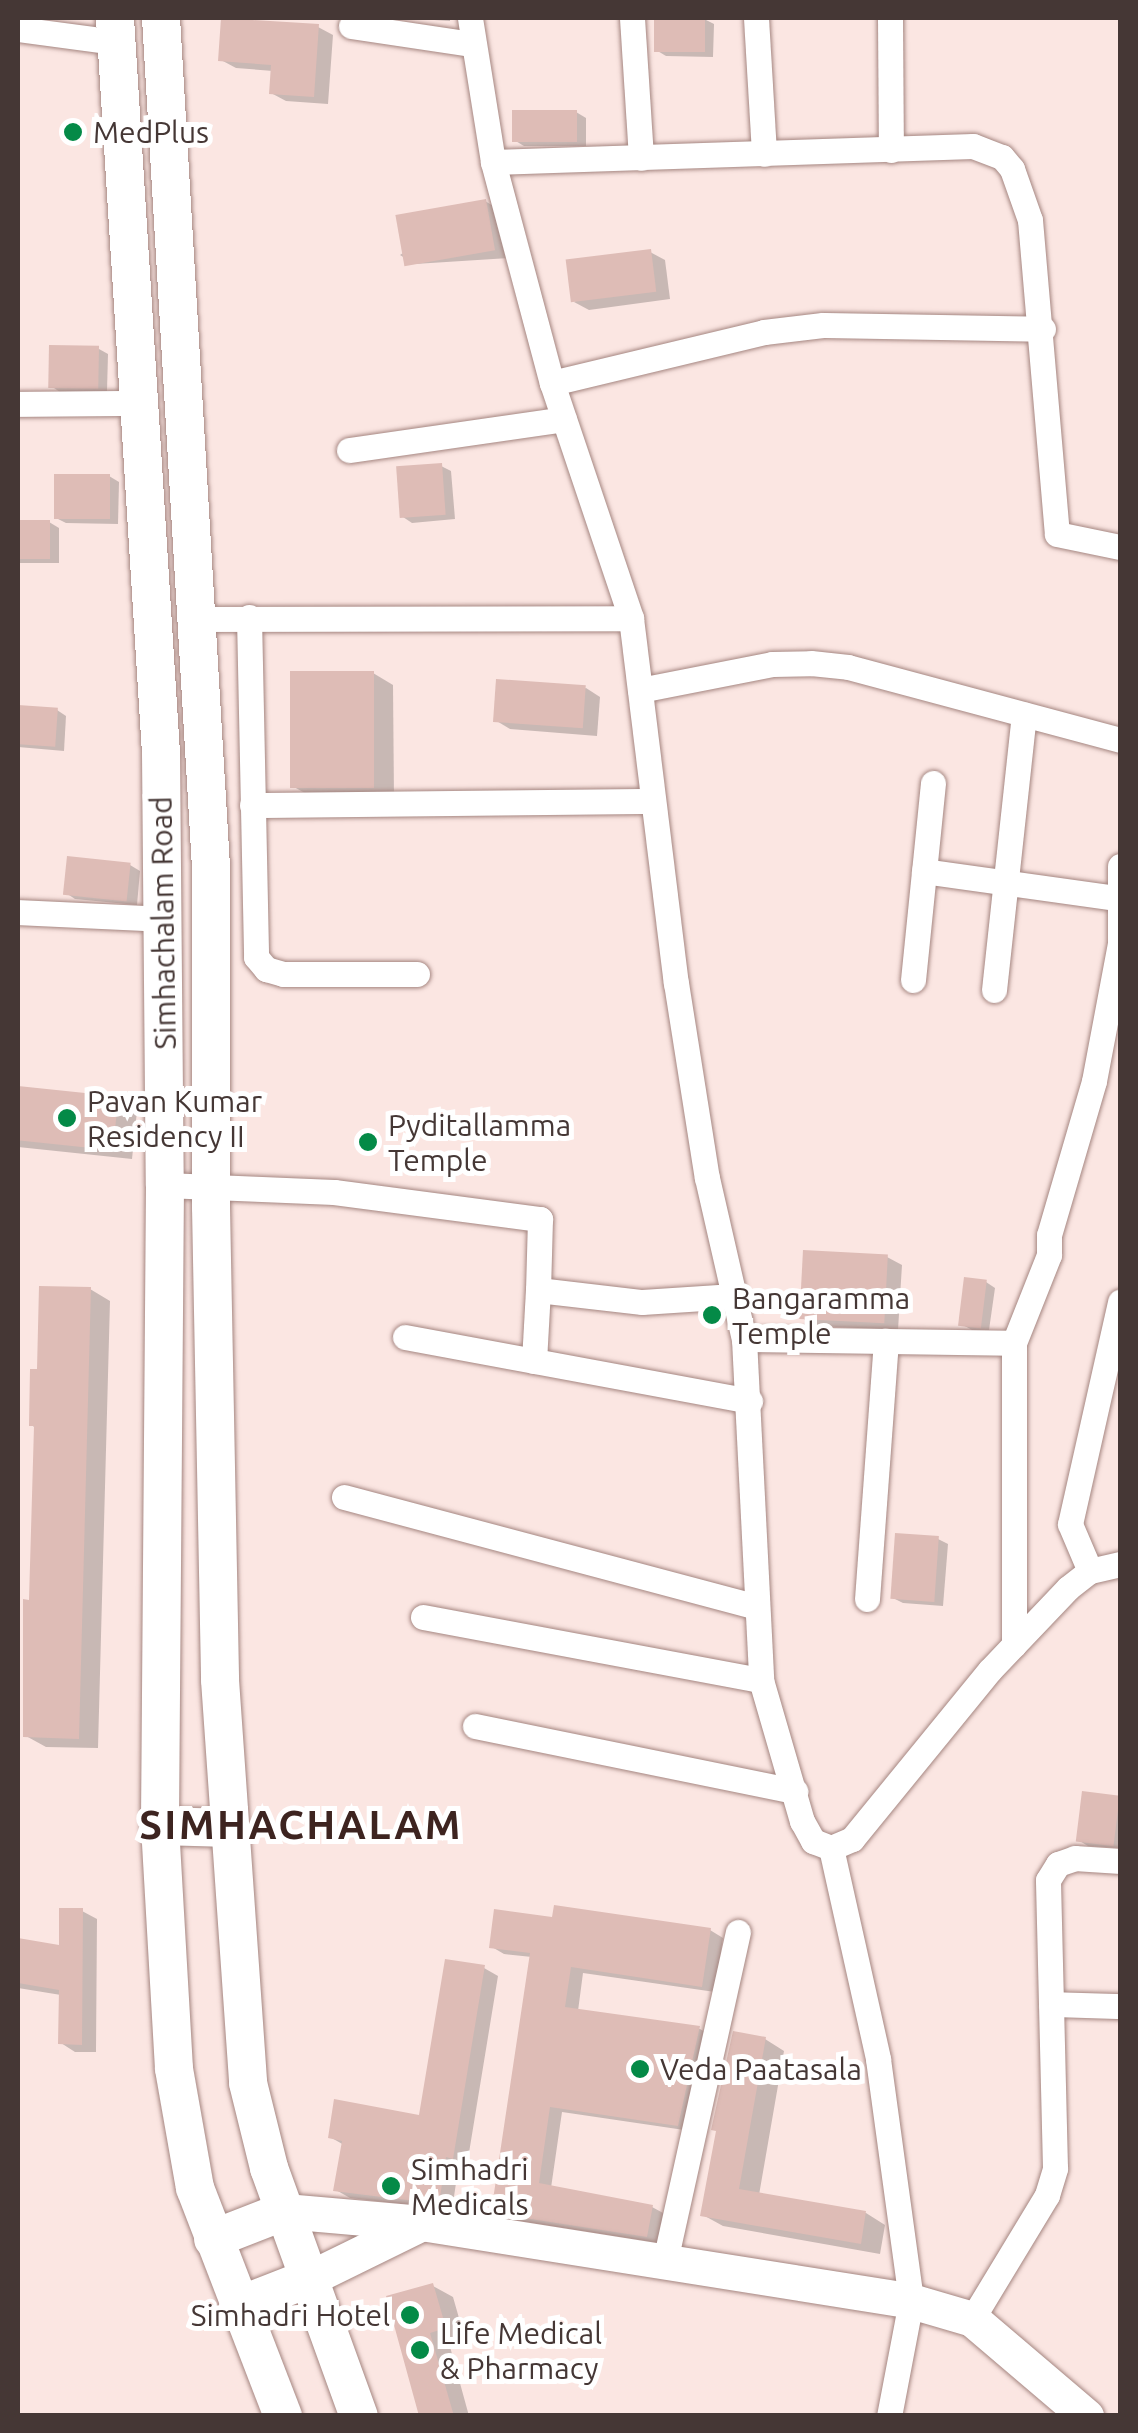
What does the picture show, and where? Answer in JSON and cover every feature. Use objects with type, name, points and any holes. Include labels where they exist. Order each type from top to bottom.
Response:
[{"type":"main road","points":[[161,18],[211,866],[211,1186],[220,1680],[248,2084],[285,2211],[359,2416]]},
{"type":"main road","name":"Simhachalam Road","points":[[115,30],[153,619],[164,919],[160,1826],[174,2068],[192,2174],[238,2306],[283,2416]]},
{"type":"main road","points":[[153,619],[198,619]]},
{"type":"main road","points":[[160,1826],[229,1828]]},
{"type":"main road","points":[[213,2238],[285,2211]]},
{"type":"main road","points":[[238,2306],[310,2278]]},
{"type":"street","points":[[470,18],[492,162],[552,382],[631,618],[704,1158],[744,1340],[750,1401],[760,1680],[813,1841],[830,1848],[852,1839],[1014,1645],[1090,1572],[1120,1564]]},
{"type":"street","points":[[632,18],[641,158]]},
{"type":"street","points":[[756,18],[764,154]]},
{"type":"street","points":[[890,18],[891,150]]},
{"type":"street","points":[[351,26],[472,44]]},
{"type":"street","points":[[18,29],[115,30]]},
{"type":"street","points":[[492,162],[973,146],[1002,158],[1012,169],[1030,220],[1043,328],[1057,534],[1120,547]]},
{"type":"street","points":[[552,382],[764,332],[823,326],[1043,328]]},
{"type":"street","points":[[18,404],[139,403]]},
{"type":"street","points":[[348,450],[564,419]]},
{"type":"street","points":[[249,617],[256,957],[266,969],[283,974],[416,974]]},
{"type":"street","points":[[198,619],[631,618]]},
{"type":"street","points":[[640,690],[772,664],[810,662],[848,667],[1120,740]]},
{"type":"street","points":[[994,990],[1024,715]]},
{"type":"street","points":[[913,980],[933,784]]},
{"type":"street","points":[[252,805],[653,801]]},
{"type":"street","points":[[1014,1645],[1014,1342],[1049,1255],[1049,1236],[1094,1082],[1120,944],[1120,866]]},
{"type":"street","points":[[924,871],[1118,898]]},
{"type":"street","points":[[18,912],[164,919]]},
{"type":"street","points":[[165,1186],[334,1192],[540,1219],[534,1361]]},
{"type":"street","points":[[538,1290],[642,1302],[734,1296]]},
{"type":"street","points":[[1090,1572],[1070,1524],[1120,1302]]},
{"type":"street","points":[[405,1337],[750,1401]]},
{"type":"street","points":[[744,1340],[1014,1342]]},
{"type":"street","points":[[867,1599],[886,1341]]},
{"type":"street","points":[[344,1496],[758,1608]]},
{"type":"street","points":[[424,1617],[760,1680]]},
{"type":"street","points":[[475,1726],[794,1791]]},
{"type":"street","points":[[830,1848],[878,2059],[911,2300],[889,2416]]},
{"type":"street","points":[[972,2319],[1047,2195],[1056,2168],[1048,1880],[1058,1864],[1074,1858],[1120,1861]]},
{"type":"street","points":[[665,2262],[738,1932]]},
{"type":"street","points":[[1051,2004],[1120,2006]]},
{"type":"street","points":[[285,2211],[421,2224],[911,2300],[972,2319],[1086,2416]]},
{"type":"street","points":[[310,2278],[421,2224]]},
{"type":"building","points":[[221,18],[319,24],[314,97],[269,94],[271,65],[218,61]]},
{"type":"building","points":[[654,18],[705,18],[705,52],[654,52]]},
{"type":"building","points":[[512,110],[577,110],[577,142],[512,142]]},
{"type":"building","points":[[486,199],[495,250],[404,266],[395,215]]},
{"type":"building","points":[[651,249],[656,292],[571,302],[566,259]]},
{"type":"building","points":[[49,345],[99,346],[98,389],[48,388]]},
{"type":"building","points":[[442,463],[446,515],[400,518],[396,466]]},
{"type":"building","points":[[54,474],[110,474],[110,519],[54,519]]},
{"type":"building","points":[[18,520],[50,520],[50,559],[18,559]]},
{"type":"building","points":[[290,671],[374,671],[374,788],[290,788]]},
{"type":"building","points":[[496,679],[586,685],[583,728],[493,722]]},
{"type":"building","points":[[18,705],[58,708],[55,747],[18,744]]},
{"type":"building","points":[[67,856],[131,863],[127,901],[63,895]]},
{"type":"building","name":"Pavan Kumar Residency II","points":[[18,1086],[118,1097],[113,1150],[18,1140]]},
{"type":"building","points":[[803,1250],[888,1254],[884,1323],[799,1319]]},
{"type":"building","points":[[964,1277],[987,1280],[981,1328],[958,1326]]},
{"type":"building","points":[[39,1286],[91,1287],[79,1739],[23,1737],[23,1599],[29,1600],[34,1426],[29,1426],[30,1369],[37,1369]]},
{"type":"building","points":[[895,1533],[939,1536],[934,1602],[890,1599]]},
{"type":"building","points":[[1082,1791],[1120,1796],[1114,1846],[1076,1842]]},
{"type":"building","points":[[554,1905],[711,1928],[702,1987],[571,1967],[565,2007],[700,2026],[678,2126],[550,2107],[539,2183],[653,2205],[647,2237],[491,2213],[530,1953],[489,1948],[494,1909],[552,1917]]},
{"type":"building","points":[[59,1908],[83,1908],[82,2045],[58,2044],[59,1990],[18,1983],[18,1938],[59,1945]]},
{"type":"building","points":[[445,1959],[485,1965],[453,2159],[446,2157],[439,2204],[333,2191],[342,2141],[328,2138],[334,2099],[419,2115]]},
{"type":"building","points":[[733,2031],[766,2037],[739,2189],[866,2211],[861,2244],[700,2216],[716,2131],[711,2130]]},
{"type":"building","points":[[433,2283],[446,2328],[430,2333],[454,2416],[419,2416],[386,2296]]},
{"type":"place","name":"MedPlus","points":[[73,132]]},
{"type":"place","name":"Pavan Kumar Residency II","points":[[67,1118]]},
{"type":"place","name":"Pyditallamma Temple","points":[[368,1142]]},
{"type":"place","name":"Bangaramma Temple","points":[[712,1315]]},
{"type":"place","name":"Veda Paatasala","points":[[640,2069]]},
{"type":"place","name":"Simhadri Medicals","points":[[391,2186]]},
{"type":"place","name":"Simhadri Hotel","points":[[410,2315]]},
{"type":"place","name":"Life Medical & Pharmacy","points":[[420,2350]]},
{"type":"district","name":"SIMHACHALAM","points":[[301,1825]]}]
